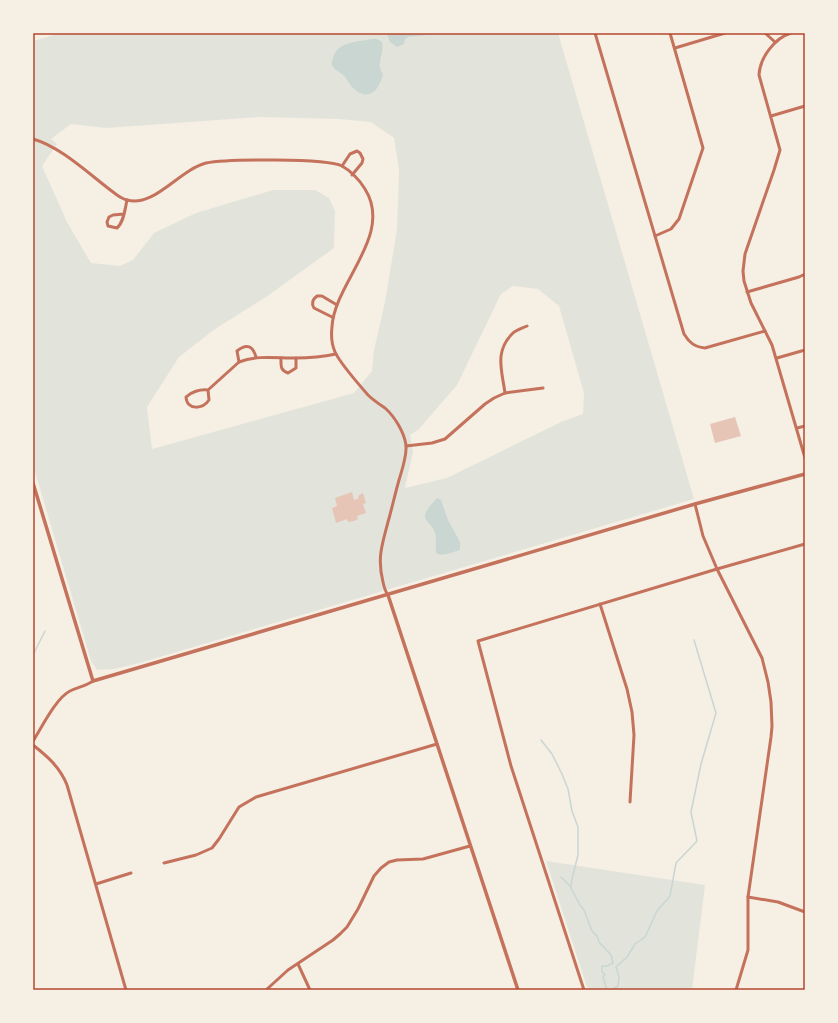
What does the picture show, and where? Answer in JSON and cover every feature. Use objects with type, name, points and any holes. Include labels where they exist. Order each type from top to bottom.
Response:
[{"type":"street","points":[[595,33],[684,334],[691,343],[700,348],[710,347],[765,331]]},
{"type":"street","points":[[655,236],[671,229],[679,219],[703,148],[670,33]]},
{"type":"street","points":[[675,48],[725,33]]},
{"type":"street","points":[[765,33],[775,42]]},
{"type":"street","points":[[791,33],[775,42],[762,61],[759,70],[759,75],[779,145],[779,155],[745,254],[743,270],[750,303],[772,345],[777,358],[805,458]]},
{"type":"street","points":[[771,116],[805,106]]},
{"type":"street","points":[[33,139],[59,151],[117,195],[127,200],[137,200],[157,194],[187,172],[206,164],[240,161],[311,161],[342,166],[361,183],[367,192],[373,213],[373,223],[362,253],[332,317],[332,341],[336,354],[369,396],[393,416],[398,423],[406,446],[403,465],[379,555],[380,575],[384,590],[388,595],[518,990]]},
{"type":"street","points":[[342,166],[350,154],[357,151],[360,152],[363,159],[362,163],[352,175]]},
{"type":"street","points":[[124,214],[109,217],[107,222],[108,226],[117,228],[121,225],[124,214],[127,200]]},
{"type":"street","points":[[747,292],[805,274]]},
{"type":"street","points":[[332,317],[314,308],[312,306],[312,301],[317,296],[322,296],[337,305]]},
{"type":"street","points":[[505,393],[500,360],[501,349],[513,332],[527,326]]},
{"type":"street","points":[[239,362],[237,350],[240,348],[248,346],[252,348],[255,351],[256,357]]},
{"type":"street","points":[[777,358],[805,350]]},
{"type":"street","points":[[208,390],[209,400],[207,404],[195,408],[190,407],[186,402],[186,398],[190,394],[202,390],[208,390],[239,362],[256,357],[296,358],[336,354]]},
{"type":"street","points":[[281,358],[281,368],[283,371],[288,373],[296,368],[296,358]]},
{"type":"street","points":[[406,446],[445,439],[485,404],[505,393],[543,388]]},
{"type":"street","points":[[797,428],[805,426]]},
{"type":"street","points":[[33,740],[56,704],[65,695],[70,691],[93,682],[695,504],[805,474]]},
{"type":"street","points":[[33,483],[93,682]]},
{"type":"street","points":[[695,504],[703,536],[717,569],[762,658],[771,702],[771,737],[748,897],[748,950],[736,990]]},
{"type":"street","points":[[584,990],[511,766],[478,640],[805,544]]},
{"type":"street","points":[[600,604],[627,689],[632,712],[634,735],[630,802]]},
{"type":"street","points":[[164,863],[196,855],[212,848],[239,807],[256,797],[437,744]]},
{"type":"street","points":[[33,745],[51,759],[65,779],[73,802],[126,990]]},
{"type":"street","points":[[266,990],[288,970],[333,940],[347,927],[358,909],[374,876],[380,868],[389,862],[397,860],[423,859],[470,846]]},
{"type":"street","points":[[96,884],[131,873]]},
{"type":"street","points":[[748,897],[778,902],[805,912]]},
{"type":"street","points":[[298,964],[310,990]]},
{"type":"shaded area","points":[[61,33],[558,33],[694,499],[136,664],[114,669],[97,670],[91,661],[33,465],[33,41]],"holes":[[[259,117],[339,119],[371,122],[394,138],[399,170],[397,229],[385,302],[374,350],[372,371],[354,393],[152,449],[147,407],[179,357],[215,329],[266,297],[334,248],[335,211],[329,198],[315,190],[273,190],[196,213],[154,233],[133,260],[120,266],[91,263],[67,222],[42,166],[57,144],[51,139],[71,124],[106,128]],[[513,286],[538,289],[559,306],[584,393],[583,414],[561,422],[447,478],[405,488],[413,452],[410,435],[419,429],[457,385],[501,294]]]},
{"type":"shaded area","points":[[384,33],[442,33],[408,37],[405,39],[404,44],[397,47],[390,42],[387,34]]},
{"type":"shaded area","points":[[377,39],[382,42],[383,46],[380,66],[383,74],[376,90],[372,93],[363,94],[352,87],[347,79],[333,67],[332,61],[335,52],[344,45]]},
{"type":"shaded area","points":[[437,498],[441,500],[448,520],[460,542],[460,550],[445,554],[436,553],[435,533],[425,516],[427,510]]},
{"type":"shaded area","points":[[546,861],[705,885],[692,990],[588,990]]},
{"type":"building","points":[[735,417],[741,436],[715,443],[710,424]]},
{"type":"building","points":[[352,492],[354,500],[359,498],[358,496],[363,493],[366,503],[363,504],[366,513],[357,516],[358,519],[354,521],[348,522],[347,519],[336,523],[332,508],[337,506],[335,498]]},
{"type":"waterway","points":[[33,655],[45,631]]},
{"type":"waterway","points":[[611,990],[618,986],[619,977],[616,967],[627,957],[635,944],[645,937],[657,911],[670,896],[676,863],[697,841],[691,812],[701,764],[716,713],[694,640]]},
{"type":"waterway","points":[[541,740],[552,754],[568,789],[572,811],[578,827],[578,855],[571,888],[584,910],[592,931],[597,936],[599,942],[611,955],[613,963],[607,966],[602,966],[602,972],[605,974],[603,977],[607,990]]},
{"type":"waterway","points":[[561,877],[571,887]]}]
